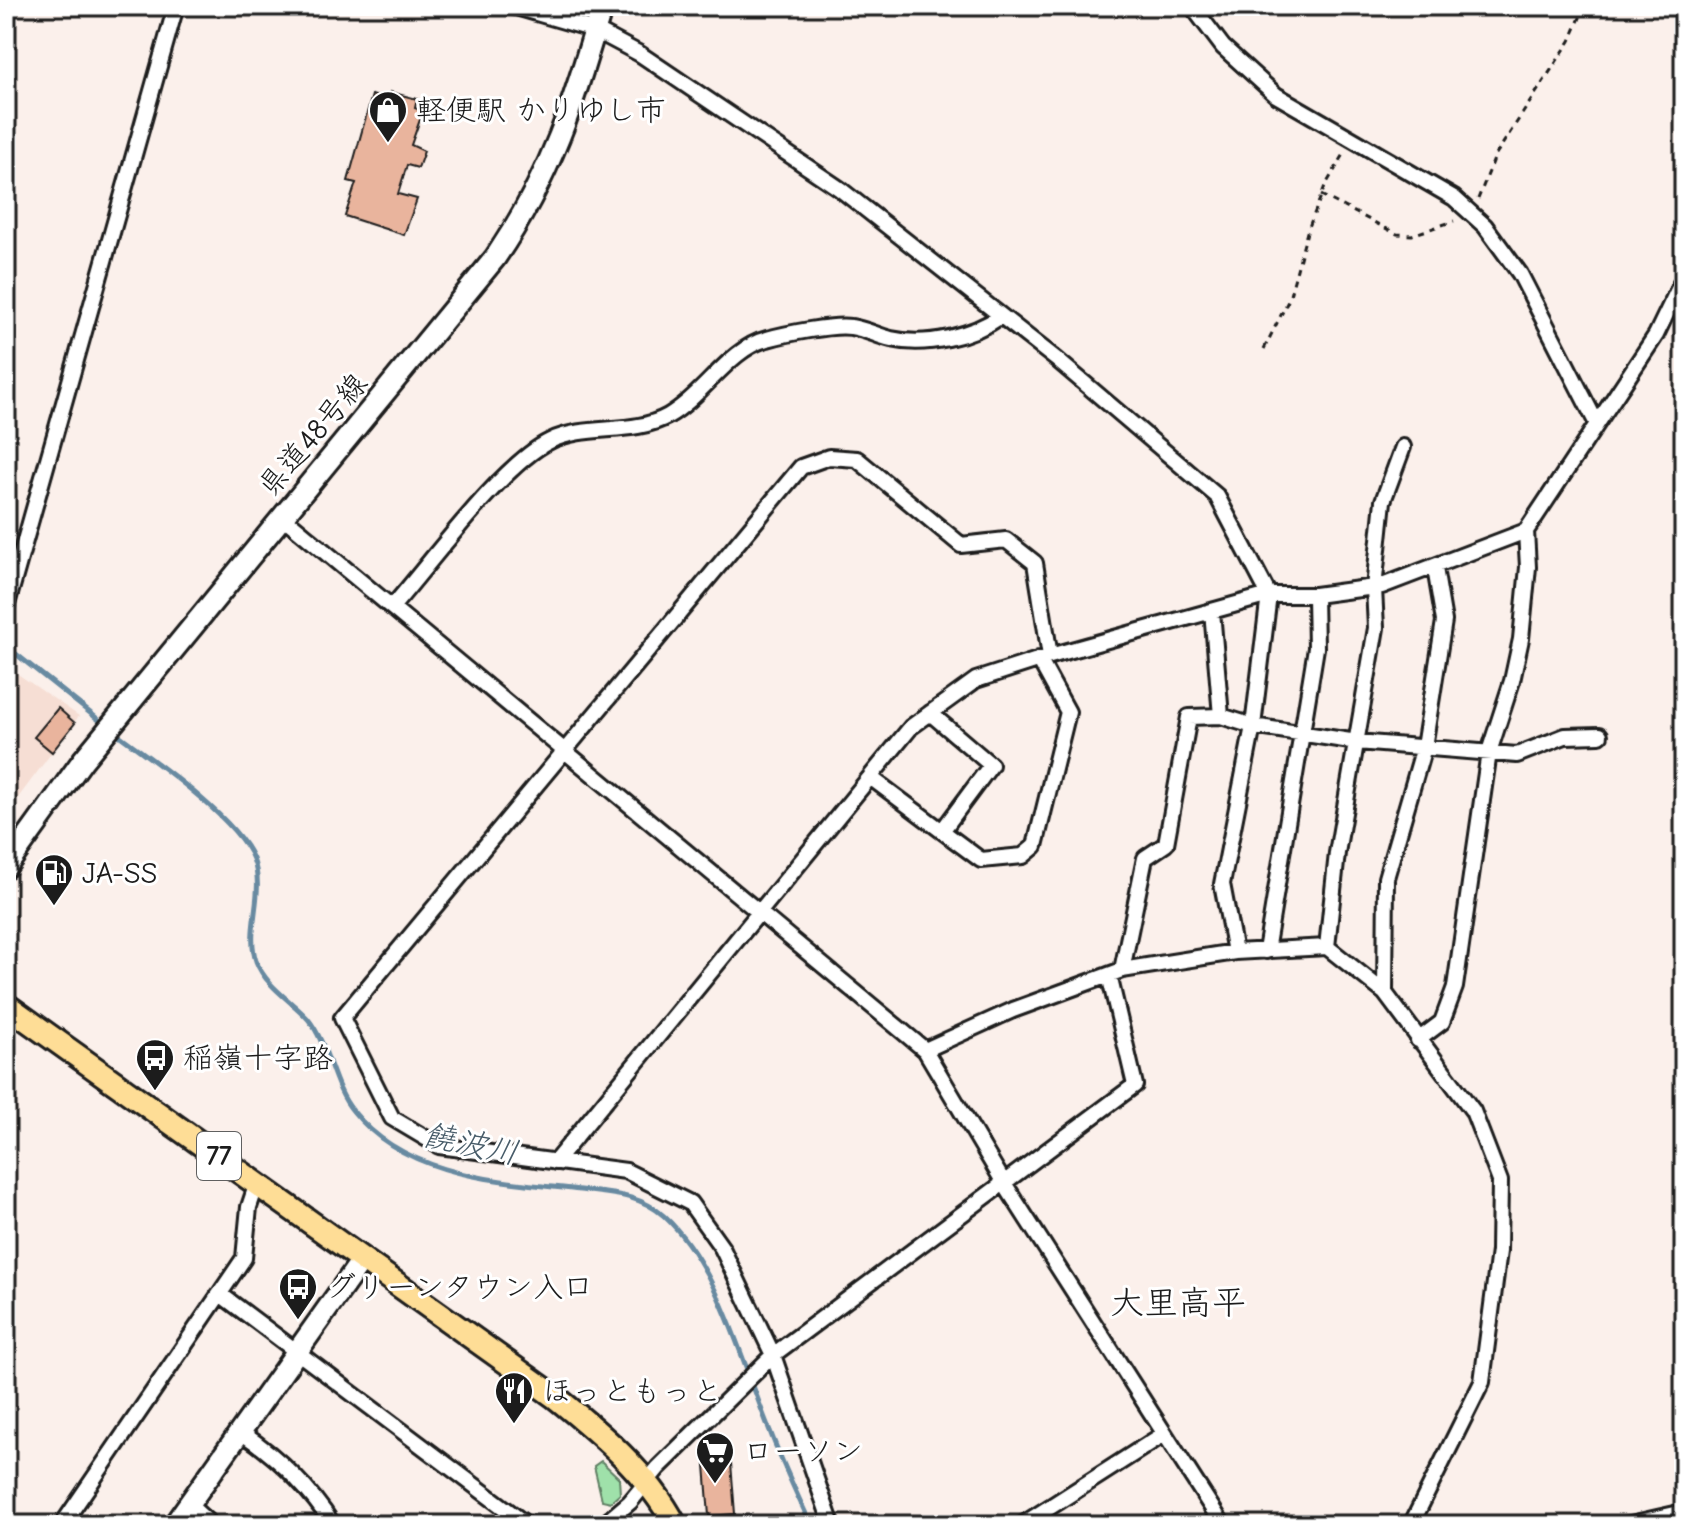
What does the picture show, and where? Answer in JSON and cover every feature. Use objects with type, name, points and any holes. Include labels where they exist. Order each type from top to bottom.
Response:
[{"type":"main road","name":"県道48号線","points":[[6,867],[83,760],[467,295],[521,220],[561,138],[602,6]]},
{"type":"main road","name":"77","points":[[6,1005],[554,1396],[613,1446],[646,1482],[675,1525]]},
{"type":"main road","points":[[174,1525],[362,1260]]},
{"type":"street","points":[[6,608],[176,6]]},
{"type":"street","points":[[512,6],[595,30],[640,54],[840,189],[1001,316],[1217,496],[1269,595],[1253,726],[1222,884],[1235,952]]},
{"type":"street","points":[[1192,6],[1223,47],[1276,95],[1454,198],[1485,226],[1520,274],[1596,422]]},
{"type":"street","points":[[555,1162],[911,727],[976,680],[1045,657],[1269,595],[1315,595],[1374,588],[1435,568],[1526,531],[1656,335],[1684,277]]},
{"type":"street","points":[[392,607],[517,463],[550,441],[584,430],[631,426],[664,418],[695,399],[734,356],[765,339],[848,326],[894,340],[929,341],[986,327],[1001,316]]},
{"type":"street","points":[[1327,947],[1337,853],[1376,628],[1374,588],[1383,501],[1403,447]]},
{"type":"street","points":[[832,1525],[773,1355],[722,1248],[690,1203],[626,1171],[439,1146],[392,1118],[342,1018],[801,467],[829,457],[857,459],[961,545],[1006,540],[1035,563],[1045,657],[1068,712],[1035,846],[1023,856],[981,860],[870,777]]},
{"type":"street","points":[[283,517],[925,1050],[1004,1183],[1223,1525]]},
{"type":"street","points":[[1418,1040],[1442,1022],[1455,987],[1489,752],[1512,681],[1521,639],[1528,567],[1526,531]]},
{"type":"street","points":[[1385,993],[1386,878],[1424,747],[1444,621],[1435,568]]},
{"type":"street","points":[[1266,951],[1316,648],[1315,595]]},
{"type":"street","points":[[1212,611],[1221,716]]},
{"type":"street","points":[[930,713],[991,765],[942,831]]},
{"type":"street","points":[[603,1525],[630,1502],[646,1482],[773,1355],[1135,1085],[1115,972],[1145,858],[1166,844],[1189,717],[1221,716],[1253,726],[1357,742],[1517,755],[1565,736],[1600,735]]},
{"type":"street","points":[[925,1050],[1013,1010],[1115,972],[1235,952],[1327,947],[1385,993],[1473,1111],[1500,1181],[1499,1251],[1482,1382],[1411,1525]]},
{"type":"street","points":[[62,1525],[244,1258],[249,1207],[257,1183]]},
{"type":"street","points":[[220,1294],[527,1525]]},
{"type":"street","points":[[242,1433],[276,1456],[318,1500],[333,1525]]},
{"type":"street","points":[[1022,1525],[1164,1434]]},
{"type":"street","points":[[188,1504],[211,1525]]},
{"type":"street","points":[[1626,1525],[1684,1512]]},
{"type":"path","points":[[1321,195],[1397,234],[1412,235],[1472,214],[1496,154],[1570,41],[1585,6]]},
{"type":"path","points":[[1264,349],[1289,299],[1307,232],[1321,195],[1354,138]]},
{"type":"shaded area","points":[[6,666],[79,716],[6,814]]},
{"type":"green space","points":[[601,1461],[619,1478],[620,1494],[611,1502],[602,1500],[594,1466]]},
{"type":"building","points":[[390,92],[417,99],[415,108],[423,111],[411,145],[424,151],[418,168],[407,165],[398,194],[417,199],[404,235],[345,216],[356,183],[348,181],[372,95],[388,100]]},
{"type":"building","points":[[58,708],[75,723],[52,752],[34,737]]},
{"type":"building","points":[[731,1463],[735,1514],[709,1516],[705,1465]]},
{"type":"waterway","name":"饒波川","points":[[6,646],[104,724]]},
{"type":"waterway","name":"饒波川","points":[[112,730],[190,789],[244,843],[256,872],[253,949],[260,970],[272,986],[308,1019],[321,1041],[346,1101],[375,1133],[400,1150],[457,1172],[635,1199],[664,1216],[683,1237],[700,1262],[727,1317],[775,1443],[811,1525]]},
{"type":"place","name":"軽便駅 かりゆし市","points":[[388,144]]},
{"type":"place","name":"JA-SS","points":[[54,907]]},
{"type":"place","name":"稲嶺十字路","points":[[155,1092]]},
{"type":"place","name":"グリーンタウン入口","points":[[298,1321]]},
{"type":"place","name":"ほっともっと","points":[[514,1425]]},
{"type":"place","name":"ローソン","points":[[715,1485]]},
{"type":"district","name":"大里高平","points":[[1178,1303]]}]
